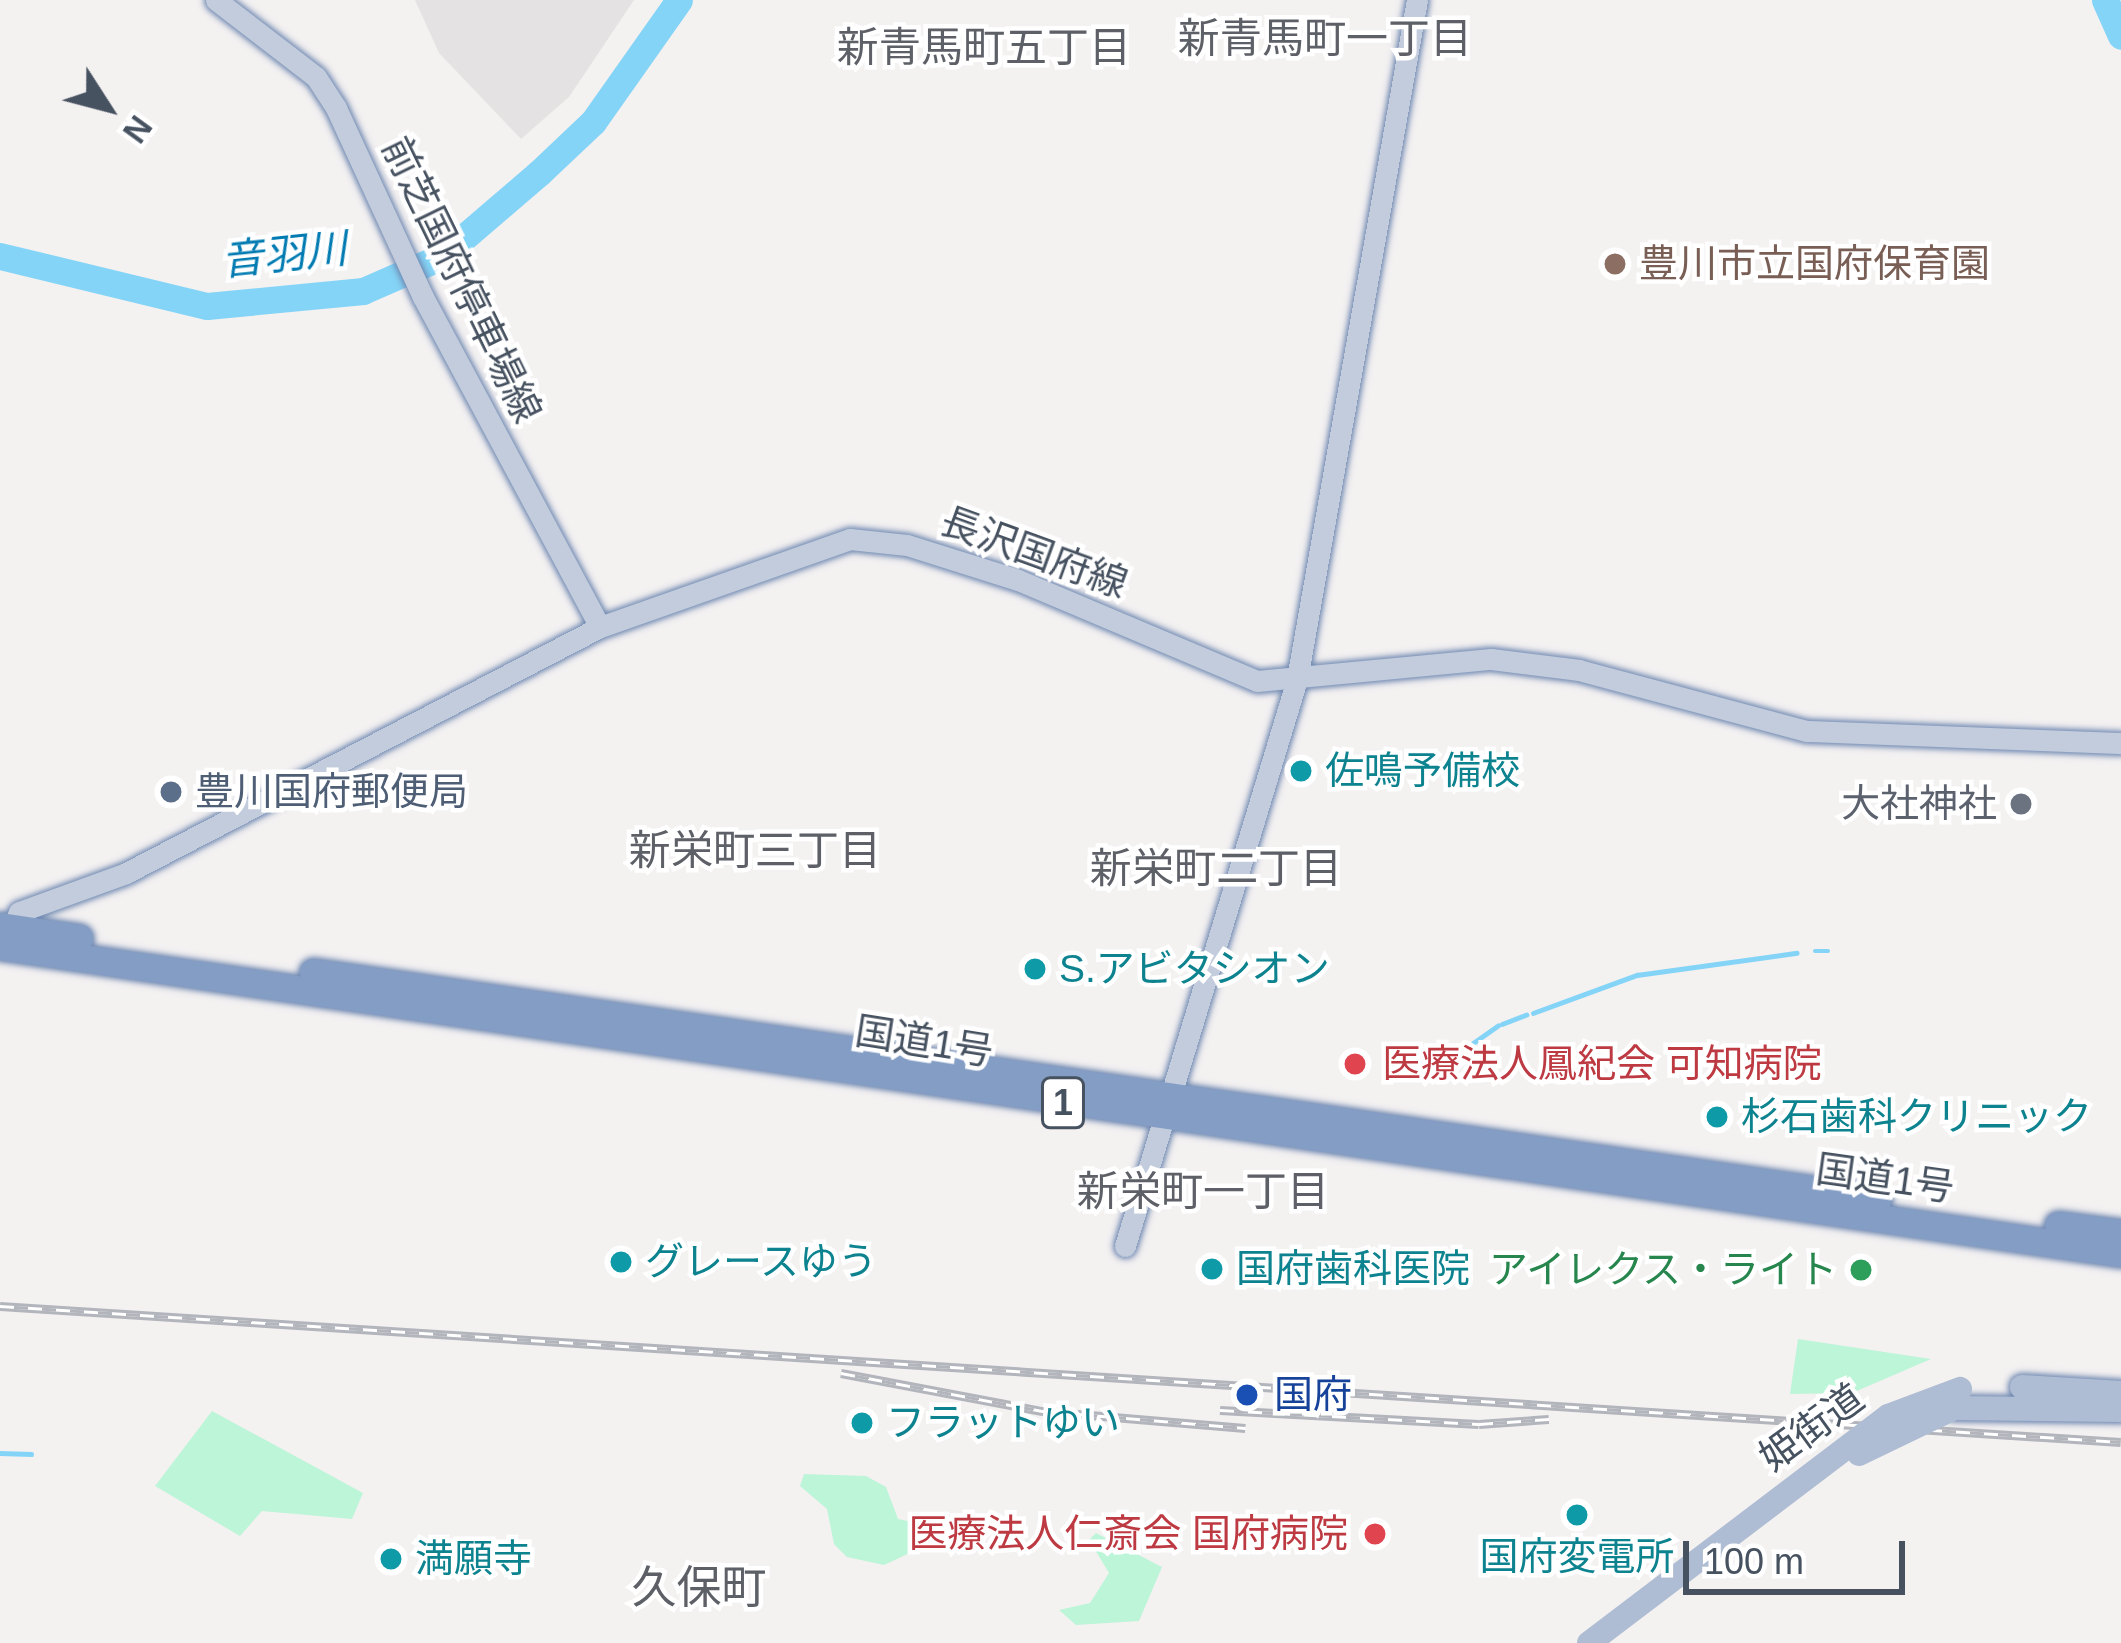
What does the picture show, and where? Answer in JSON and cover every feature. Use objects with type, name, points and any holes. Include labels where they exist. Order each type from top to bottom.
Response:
[{"type":"highway","name":"国道1号","points":[[4,936],[2121,1253]]},
{"type":"highway","name":"国道1号","points":[[1168,1108],[2121,1233]]},
{"type":"main road","name":"前芝国府停車場線","points":[[216,0],[316,77],[423,297],[600,627]]},
{"type":"main road","points":[[1125,1246],[1297,679],[1417,0]]},
{"type":"main road","name":"長沢国府線","points":[[4,936],[19,912],[126,873],[600,627],[850,539],[908,545],[1018,580],[1226,673],[1297,679],[1491,659],[1579,670],[1808,731],[2121,742]]},
{"type":"main road","name":"姫街道","points":[[1589,1643],[1810,1471],[1927,1397],[1988,1388],[2121,1394]]},
{"type":"main road","name":"姫街道","points":[[1618,1643],[1822,1480],[1912,1423],[1991,1402],[2121,1410]]},
{"type":"shaded area","points":[[415,0],[634,0],[569,97],[521,139],[439,53]]},
{"type":"green space","points":[[1798,1339],[1931,1359],[1852,1393],[1790,1394]]},
{"type":"green space","points":[[212,1411],[363,1493],[352,1519],[262,1511],[240,1536],[155,1486]]},
{"type":"green space","points":[[804,1474],[866,1476],[886,1487],[898,1519],[931,1526],[927,1545],[884,1565],[847,1557],[834,1544],[827,1509],[800,1486]]},
{"type":"green space","points":[[1096,1533],[1162,1567],[1139,1621],[1076,1625],[1059,1610],[1090,1603],[1109,1573],[1089,1540]]},
{"type":"waterway","name":"音羽川","points":[[0,256],[207,306],[363,291],[441,257],[539,173],[593,122],[679,0]]},
{"type":"waterway","name":"音羽川","points":[[2105,0],[2121,36]]},
{"type":"waterway","points":[[1815,951],[1828,951]]},
{"type":"waterway","points":[[1533,1013],[1637,975],[1796,953]]},
{"type":"waterway","points":[[1502,1024],[1526,1015]]},
{"type":"waterway","points":[[1466,1048],[1498,1026]]},
{"type":"waterway","points":[[0,1453],[31,1454]]},
{"type":"railway","points":[[0,1306],[2121,1442]]},
{"type":"railway","points":[[841,1373],[1042,1411],[1245,1428]]},
{"type":"railway","points":[[1220,1410],[1479,1424],[1549,1419]]},
{"type":"place","name":"豊川市立国府保育園","points":[[1615,264]]},
{"type":"place","name":"佐鳴予備校","points":[[1301,771]]},
{"type":"place","name":"豊川国府郵便局","points":[[171,792]]},
{"type":"place","name":"大社神社","points":[[2021,804]]},
{"type":"place","name":"S.アビタシオン","points":[[1035,969]]},
{"type":"place","name":"医療法人鳳紀会 可知病院","points":[[1355,1064]]},
{"type":"place","name":"杉石歯科クリニック","points":[[1717,1117]]},
{"type":"place","name":"グレースゆう","points":[[621,1262]]},
{"type":"place","name":"国府歯科医院","points":[[1212,1269]]},
{"type":"place","name":"アイレクス・ライト","points":[[1861,1270]]},
{"type":"place","name":"国府","points":[[1247,1395]]},
{"type":"place","name":"フラットゆい","points":[[862,1423]]},
{"type":"place","name":"国府変電所","points":[[1577,1515]]},
{"type":"place","name":"医療法人仁斎会 国府病院","points":[[1375,1534]]},
{"type":"place","name":"満願寺","points":[[391,1559]]},
{"type":"district","name":"新青馬町一丁目","points":[[1325,39]]},
{"type":"district","name":"新青馬町五丁目","points":[[984,48]]},
{"type":"district","name":"新栄町三丁目","points":[[755,851]]},
{"type":"district","name":"新栄町二丁目","points":[[1216,869]]},
{"type":"district","name":"新栄町一丁目","points":[[1203,1192]]},
{"type":"district","name":"久保町","points":[[699,1588]]}]
